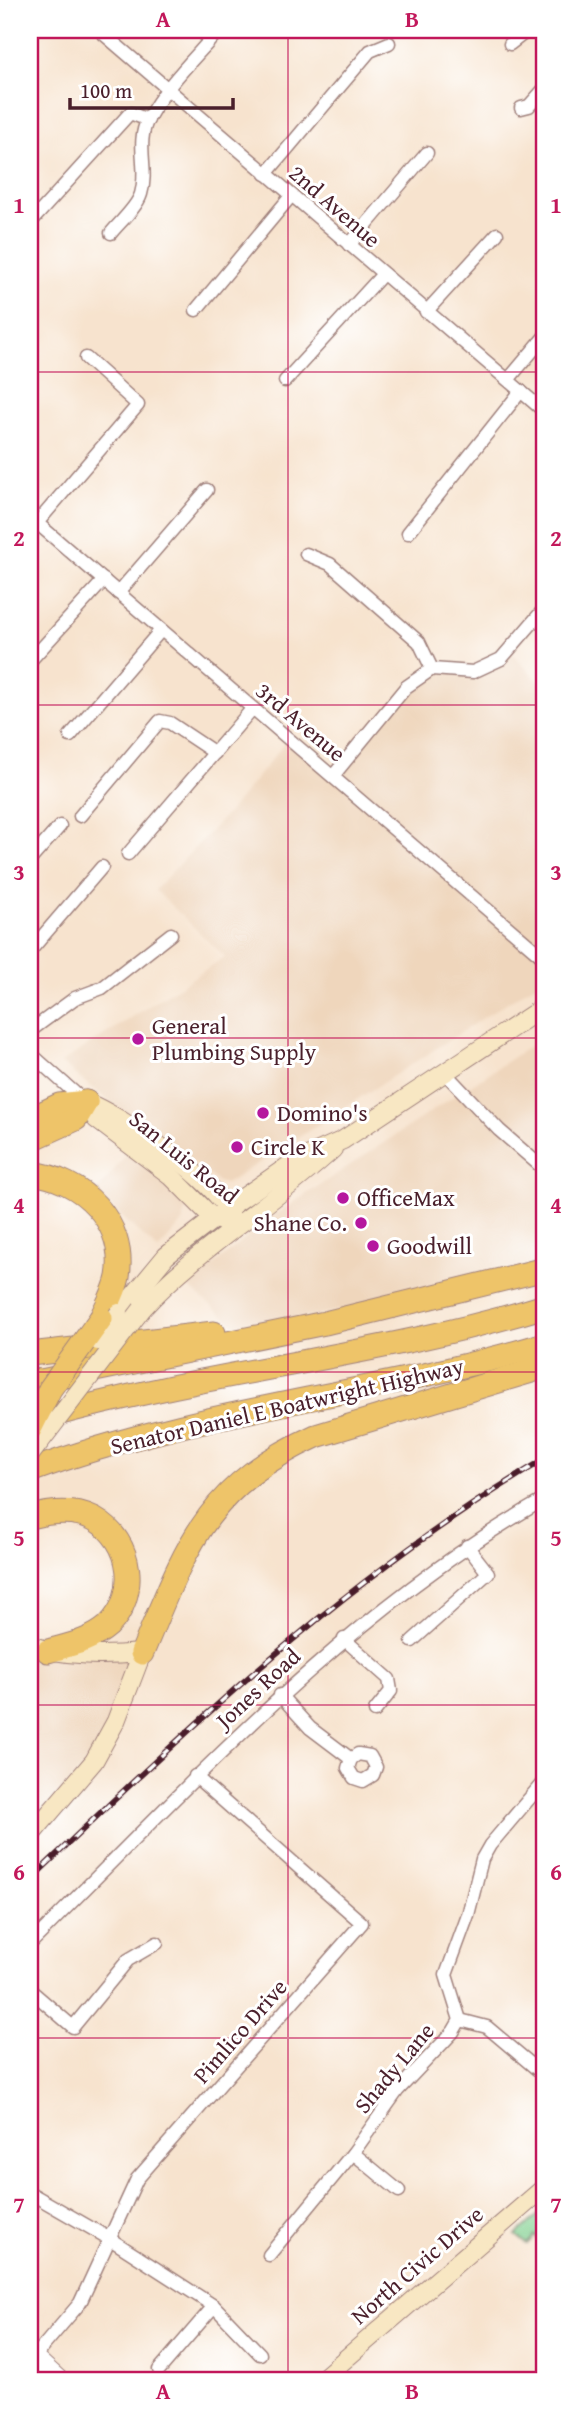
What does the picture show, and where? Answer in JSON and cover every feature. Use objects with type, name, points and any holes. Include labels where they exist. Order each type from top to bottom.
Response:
[{"type":"highway","points":[[30,1119],[59,1105],[86,1102]]},
{"type":"highway","points":[[30,1140],[76,1119],[86,1102]]},
{"type":"highway","points":[[30,1173],[65,1181],[95,1203],[113,1231],[118,1262],[110,1315],[50,1389],[30,1430]]},
{"type":"highway","points":[[30,1380],[41,1381],[92,1372],[325,1323],[545,1269]]},
{"type":"highway","name":"Senator Daniel E Boatwright Highway","points":[[30,1422],[134,1395],[434,1335],[545,1306]]},
{"type":"highway","points":[[30,1354],[281,1324],[325,1323]]},
{"type":"highway","name":"Senator Daniel E Boatwright Highway","points":[[30,1471],[173,1428],[430,1375],[545,1344]]},
{"type":"highway","points":[[142,1653],[185,1550],[220,1501],[249,1475],[281,1452],[325,1433],[545,1367]]},
{"type":"highway","points":[[30,1517],[70,1513],[94,1519],[113,1535],[125,1556],[129,1576],[127,1595],[121,1611],[106,1627],[84,1641],[39,1648]]},
{"type":"main road","points":[[30,1455],[142,1309],[182,1268],[233,1226],[304,1176],[343,1140],[545,1006]]},
{"type":"main road","name":"San Luis Road","points":[[86,1102],[113,1113],[209,1185],[220,1213],[233,1226]]},
{"type":"main road","points":[[110,1315],[157,1265],[220,1213],[294,1162],[343,1140]]},
{"type":"main road","points":[[30,1836],[93,1761],[116,1721],[142,1653],[107,1656],[39,1648]]},
{"type":"main road","name":"North Civic Drive","points":[[321,2380],[545,2187]]},
{"type":"street","name":"2nd Avenue","points":[[99,30],[545,412]]},
{"type":"street","points":[[111,233],[141,196],[143,168],[140,141],[148,120],[167,90],[219,30]]},
{"type":"street","points":[[510,44],[528,30]]},
{"type":"street","points":[[266,174],[370,51],[388,43]]},
{"type":"street","points":[[520,108],[529,106],[545,88]]},
{"type":"street","points":[[30,223],[130,113],[148,120]]},
{"type":"street","points":[[349,246],[426,153]]},
{"type":"street","points":[[196,310],[291,196]]},
{"type":"street","points":[[426,312],[497,234]]},
{"type":"street","points":[[285,381],[383,274]]},
{"type":"street","points":[[508,380],[545,336]]},
{"type":"street","points":[[33,520],[138,405],[86,358]]},
{"type":"street","points":[[408,533],[520,391]]},
{"type":"street","points":[[118,593],[207,490]]},
{"type":"street","name":"3rd Avenue","points":[[33,520],[545,959]]},
{"type":"street","points":[[306,554],[330,564],[419,642],[432,669]]},
{"type":"street","points":[[30,661],[104,580]]},
{"type":"street","points":[[333,776],[406,687],[432,669],[473,672],[501,659],[544,612]]},
{"type":"street","points":[[70,736],[161,631]]},
{"type":"street","points":[[128,854],[252,709]]},
{"type":"street","points":[[80,816],[160,721],[170,723],[215,753]]},
{"type":"street","points":[[30,860],[60,826]]},
{"type":"street","points":[[30,951],[102,867]]},
{"type":"street","points":[[30,1031],[75,999],[102,989],[171,934]]},
{"type":"street","name":"San Luis Road","points":[[30,1053],[86,1102]]},
{"type":"street","points":[[444,1073],[499,1130],[545,1170]]},
{"type":"street","name":"Jones Road","points":[[30,1944],[195,1776],[344,1639],[467,1546],[545,1501]]},
{"type":"street","points":[[412,1641],[488,1573],[467,1546]]},
{"type":"street","points":[[344,1639],[389,1679],[391,1691],[375,1711]]},
{"type":"street","points":[[280,1695],[310,1728],[351,1759]]},
{"type":"street","name":"Pimlico Drive","points":[[31,2359],[80,2303],[137,2179],[362,1923],[195,1776]]},
{"type":"street","name":"Shady Lane","points":[[269,2255],[353,2153],[398,2090],[453,2032],[460,2020],[446,1975],[468,1915],[482,1859],[490,1845],[545,1780]]},
{"type":"street","points":[[30,1990],[73,2027],[128,1960],[157,1943]]},
{"type":"street","points":[[460,2020],[487,2027],[545,2076]]},
{"type":"street","points":[[353,2153],[399,2191]]},
{"type":"street","points":[[30,2193],[110,2239],[214,2306],[260,2354]]},
{"type":"street","points":[[159,2370],[214,2306]]},
{"type":"street","points":[[31,2359],[41,2380]]},
{"type":"street","points":[[31,2359],[61,2380]]},
{"type":"shaded area","points":[[509,650],[545,688],[545,978],[226,1184],[218,1182],[61,1063],[225,957],[155,890],[234,806],[288,739],[333,776],[406,687],[432,669],[473,672]]},
{"type":"shaded area","points":[[545,1036],[545,1269],[241,1330],[188,1287],[266,1221]]},
{"type":"shaded area","points":[[128,1152],[186,1205],[183,1222],[158,1250],[96,1193]]},
{"type":"shaded area","points":[[30,1645],[142,1653],[116,1721],[30,1836]]},
{"type":"green space","points":[[545,2209],[545,2246],[535,2236],[527,2244],[516,2235]]},
{"type":"railway","points":[[30,1880],[152,1764],[275,1654],[404,1552],[545,1459]]},
{"type":"place","name":"General Plumbing Supply","points":[[138,1039]]},
{"type":"place","name":"Domino's","points":[[263,1113]]},
{"type":"place","name":"Circle K","points":[[237,1147]]},
{"type":"place","name":"OfficeMax","points":[[343,1198]]},
{"type":"place","name":"Shane Co.","points":[[361,1223]]},
{"type":"place","name":"Goodwill","points":[[373,1246]]}]
